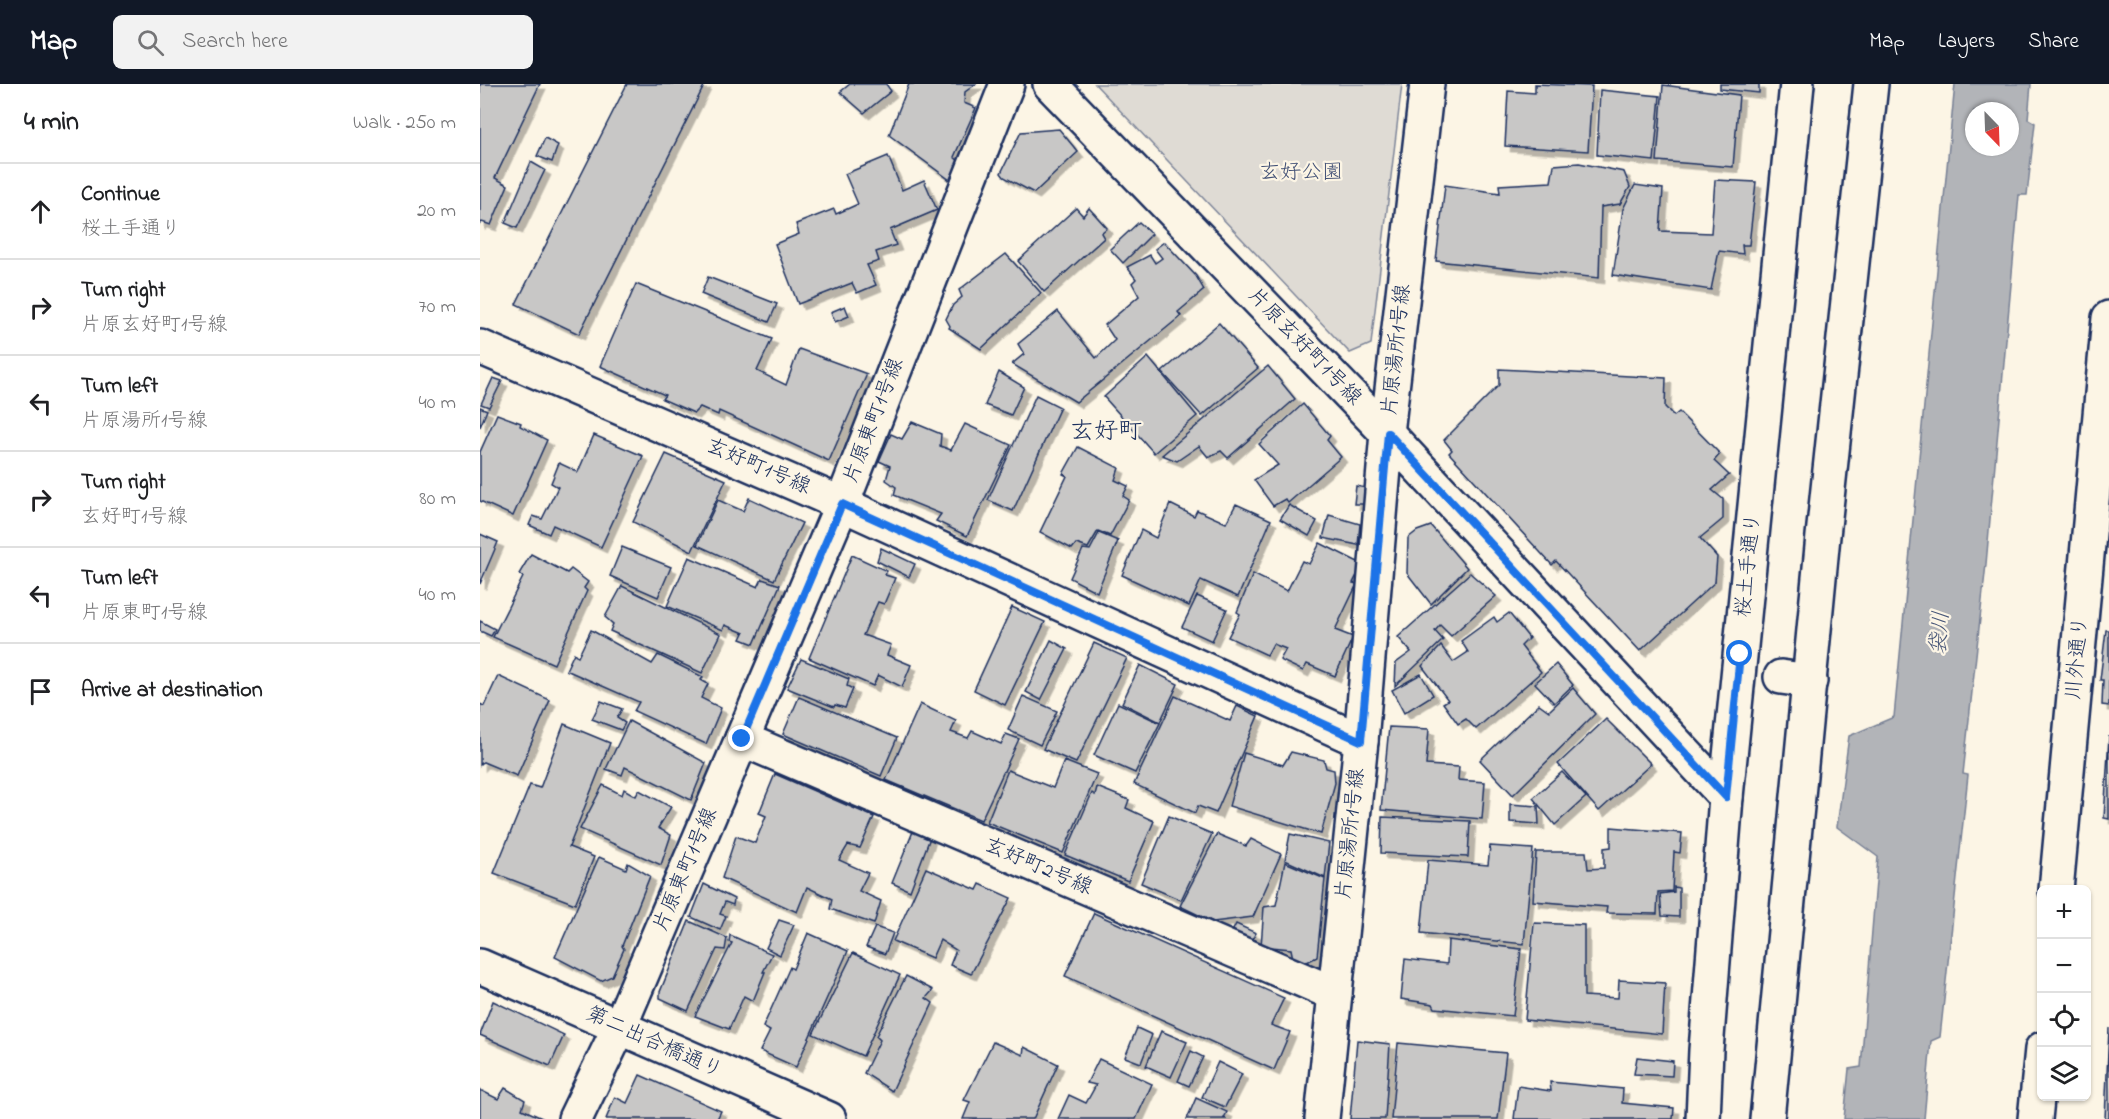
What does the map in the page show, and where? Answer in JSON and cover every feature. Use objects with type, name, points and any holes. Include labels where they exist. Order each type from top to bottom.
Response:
[{"type":"street","name":"片原東町1号線","points":[[575,1119],[618,1028],[842,504],[1007,84]]},
{"type":"street","name":"片原玄好町1号線","points":[[1050,84],[1388,433],[1726,797]]},
{"type":"street","name":"片原湯所1号線","points":[[1322,1119],[1361,741],[1388,433],[1427,84]]},
{"type":"street","name":"桜土手通り","points":[[1703,1119],[1706,1050],[1726,797],[1797,84]]},
{"type":"street","points":[[1767,1119],[1795,679],[1849,282],[1864,164],[1871,84]]},
{"type":"street","name":"川外通り","points":[[2057,885],[2103,460],[2109,318]]},
{"type":"street","name":"玄好町1号線","points":[[480,347],[842,504],[1361,741]]},
{"type":"street","name":"玄好町2号線","points":[[742,739],[1335,994]]},
{"type":"street","name":"第二出合橋通り","points":[[480,966],[829,1119]]},
{"type":"street","points":[[2035,1119],[2037,1099]]},
{"type":"green space","name":"玄好公園","points":[[1095,84],[1402,84],[1371,344],[1350,353]]},
{"type":"water","name":"袋川","points":[[1955,84],[2031,84],[2028,119],[2035,123],[2027,195],[2019,195],[1986,564],[1963,774],[1968,775],[1940,1037],[1931,1041],[1924,1119],[1844,1119],[1849,1069],[1861,1067],[1878,857],[1837,827],[1849,736],[1894,717]]},
{"type":"building","points":[[480,84],[540,84],[495,178],[508,185],[491,225],[482,222],[480,224]]},
{"type":"building","points":[[627,84],[705,84],[579,334],[516,304]]},
{"type":"building","points":[[850,84],[886,84],[891,91],[864,113],[840,92]]},
{"type":"building","points":[[909,84],[976,84],[965,92],[964,103],[976,108],[954,157],[959,161],[950,180],[889,135]]},
{"type":"building","points":[[1535,84],[1592,86],[1588,151],[1505,146],[1508,91],[1535,93]]},
{"type":"building","points":[[1720,84],[1759,84],[1759,93],[1720,89]]},
{"type":"building","points":[[1663,85],[1739,95],[1733,167],[1657,161]]},
{"type":"building","points":[[1600,90],[1660,96],[1654,161],[1597,155]]},
{"type":"building","points":[[1059,129],[1078,152],[1034,193],[1004,177],[1001,173],[1021,132]]},
{"type":"building","points":[[545,138],[558,145],[552,162],[537,156]]},
{"type":"building","points":[[888,156],[902,190],[924,180],[937,210],[890,230],[896,245],[876,252],[879,261],[867,265],[876,285],[857,293],[852,283],[798,304],[775,244],[799,234],[796,224],[834,209],[836,214],[858,204],[845,174]]},
{"type":"building","points":[[531,162],[545,170],[517,228],[505,223]]},
{"type":"building","points":[[1579,163],[1624,172],[1630,187],[1620,204],[1601,207],[1599,278],[1436,261],[1445,185],[1500,193],[1499,185],[1551,182],[1554,165]]},
{"type":"building","points":[[1715,180],[1756,182],[1749,245],[1742,245],[1743,254],[1719,251],[1711,290],[1613,275],[1623,209],[1635,185],[1663,189],[1660,231],[1711,233]]},
{"type":"building","points":[[1076,208],[1083,216],[1089,208],[1107,228],[1101,233],[1104,238],[1044,292],[1018,261]]},
{"type":"building","points":[[1139,222],[1152,234],[1123,263],[1110,249]]},
{"type":"building","points":[[1164,242],[1196,276],[1204,290],[1178,312],[1181,316],[1076,402],[1012,364],[1024,354],[1018,344],[1058,311],[1096,358],[1115,340],[1105,325],[1139,296],[1132,283],[1136,279],[1127,267],[1150,255],[1155,263],[1162,258],[1155,249]]},
{"type":"building","points":[[1006,254],[1041,293],[981,349],[949,328],[946,319],[953,305],[962,297],[959,290]]},
{"type":"building","points":[[708,277],[777,304],[769,322],[701,294]]},
{"type":"building","points":[[636,284],[772,339],[757,371],[786,385],[799,349],[867,374],[829,461],[719,411],[718,415],[700,407],[694,413],[662,399],[665,395],[600,366]]},
{"type":"building","points":[[845,306],[849,316],[835,322],[831,312]]},
{"type":"building","points":[[1219,323],[1258,368],[1202,416],[1162,372]]},
{"type":"building","points":[[1148,357],[1197,416],[1154,453],[1104,397]]},
{"type":"building","points":[[1268,366],[1295,399],[1228,458],[1221,451],[1208,457],[1199,446],[1177,461],[1162,455]]},
{"type":"building","points":[[1499,369],[1666,378],[1665,407],[1674,416],[1679,412],[1720,454],[1714,461],[1729,475],[1712,490],[1723,499],[1723,519],[1700,538],[1717,557],[1715,582],[1640,651],[1556,561],[1552,565],[1449,453],[1452,450],[1444,440],[1499,385]]},
{"type":"building","points":[[999,372],[1024,387],[1011,415],[985,405]]},
{"type":"building","points":[[493,378],[502,381],[489,407],[481,404]]},
{"type":"building","points":[[1036,395],[1060,407],[1013,511],[988,500]]},
{"type":"building","points":[[1303,404],[1330,436],[1327,440],[1341,457],[1288,503],[1285,499],[1273,506],[1254,480],[1278,465],[1259,444]]},
{"type":"building","points":[[480,407],[487,410],[480,427]]},
{"type":"building","points":[[497,414],[521,423],[520,426],[547,440],[513,516],[480,501],[480,452]]},
{"type":"building","points":[[912,422],[941,434],[940,446],[951,450],[965,424],[1011,445],[967,536],[936,521],[941,514],[894,495],[896,487],[886,480],[890,466],[879,461],[891,434],[902,439]]},
{"type":"building","points":[[594,435],[643,456],[601,547],[553,525],[549,534],[529,525],[533,516],[542,519],[558,487],[551,483],[559,463],[578,472]]},
{"type":"building","points":[[1078,447],[1119,468],[1115,480],[1128,486],[1123,496],[1129,500],[1110,536],[1098,531],[1088,548],[1076,544],[1072,549],[1040,532],[1067,476],[1063,474]]},
{"type":"building","points":[[666,454],[726,480],[692,551],[633,522]]},
{"type":"building","points":[[1356,486],[1366,488],[1365,504],[1354,504]]},
{"type":"building","points":[[749,498],[802,523],[774,580],[697,545],[718,500],[743,511]]},
{"type":"building","points":[[1170,504],[1194,516],[1197,510],[1226,523],[1236,504],[1271,520],[1238,597],[1201,580],[1189,606],[1122,575],[1141,530],[1156,538]]},
{"type":"building","points":[[1289,505],[1317,521],[1309,536],[1280,519]]},
{"type":"building","points":[[1329,515],[1360,524],[1358,545],[1323,538]]},
{"type":"building","points":[[1431,526],[1467,568],[1431,604],[1407,573],[1408,538],[1417,531]]},
{"type":"building","points":[[1099,533],[1118,541],[1097,592],[1070,578],[1083,549],[1090,550]]},
{"type":"building","points":[[480,534],[498,542],[480,584]]},
{"type":"building","points":[[1320,543],[1360,563],[1353,583],[1357,584],[1335,630],[1353,637],[1335,676],[1307,664],[1303,671],[1280,660],[1286,649],[1273,644],[1267,655],[1228,637],[1240,614],[1237,612],[1253,574],[1287,591],[1302,561],[1309,564]]},
{"type":"building","points":[[622,547],[671,567],[658,597],[610,576]]},
{"type":"building","points":[[881,548],[915,564],[909,577],[877,561]]},
{"type":"building","points":[[531,554],[567,573],[571,569],[588,582],[584,588],[587,591],[554,664],[493,637],[523,577],[519,574]]},
{"type":"building","points":[[852,555],[887,571],[885,575],[895,578],[884,604],[878,602],[863,635],[891,645],[887,655],[911,665],[902,687],[878,675],[873,686],[809,658]]},
{"type":"building","points":[[689,557],[758,587],[762,579],[780,585],[754,644],[741,639],[744,633],[725,625],[723,630],[667,606]]},
{"type":"building","points":[[1470,573],[1496,596],[1451,636],[1440,625],[1435,631],[1443,640],[1395,686],[1396,663],[1411,652],[1398,637]]},
{"type":"building","points":[[622,586],[721,634],[702,673],[610,631],[613,624],[605,617]]},
{"type":"building","points":[[1197,596],[1227,609],[1212,641],[1182,627]]},
{"type":"building","points":[[1012,607],[1045,622],[1005,705],[974,690]]},
{"type":"building","points":[[1509,613],[1529,638],[1521,646],[1541,672],[1476,729],[1466,719],[1458,724],[1443,703],[1448,700],[1422,666],[1441,646],[1453,662],[1468,652],[1461,641],[1494,617],[1497,622]]},
{"type":"building","points":[[480,621],[495,629],[491,636],[480,631]]},
{"type":"building","points":[[591,630],[652,664],[658,655],[703,677],[701,680],[708,684],[701,698],[721,708],[706,744],[634,711],[639,702],[566,670],[574,653],[578,657]]},
{"type":"building","points":[[2106,630],[2109,630],[2109,706],[2102,705],[2103,680],[2100,680]]},
{"type":"building","points":[[1051,640],[1067,649],[1041,700],[1026,692]]},
{"type":"building","points":[[1094,643],[1127,658],[1076,763],[1043,749]]},
{"type":"building","points":[[801,659],[849,679],[847,686],[853,689],[845,708],[835,705],[834,707],[787,688]]},
{"type":"building","points":[[1556,664],[1573,685],[1554,703],[1535,683]]},
{"type":"building","points":[[1140,665],[1178,684],[1160,722],[1122,703]]},
{"type":"building","points":[[1421,674],[1433,695],[1404,713],[1392,690]]},
{"type":"building","points":[[498,676],[550,700],[517,776],[483,762],[480,765],[480,704],[484,706]]},
{"type":"building","points":[[1573,688],[1595,714],[1513,795],[1480,760],[1539,704],[1549,711]]},
{"type":"building","points":[[1023,696],[1057,711],[1040,745],[1008,730]]},
{"type":"building","points":[[1175,696],[1230,721],[1237,706],[1258,716],[1216,813],[1198,806],[1195,813],[1134,784]]},
{"type":"building","points":[[799,697],[897,738],[881,776],[783,734]]},
{"type":"building","points":[[601,701],[622,709],[617,718],[625,723],[621,730],[592,719]]},
{"type":"building","points":[[1118,703],[1160,723],[1135,773],[1094,755]]},
{"type":"building","points":[[920,704],[956,721],[951,732],[968,738],[972,731],[1001,744],[1006,734],[1019,739],[981,820],[886,780]]},
{"type":"building","points":[[1606,719],[1651,764],[1599,811],[1558,764]]},
{"type":"building","points":[[629,721],[706,763],[691,800],[625,767],[622,775],[606,769]]},
{"type":"building","points":[[564,724],[610,743],[569,847],[594,857],[575,904],[494,873],[530,785],[540,788]]},
{"type":"building","points":[[1389,727],[1429,729],[1426,765],[1459,767],[1458,780],[1485,782],[1482,819],[1381,810]]},
{"type":"building","points":[[2109,736],[2109,819],[2104,818]]},
{"type":"building","points":[[1291,752],[1324,760],[1326,768],[1334,770],[1335,783],[1321,834],[1229,806],[1244,753],[1283,765]]},
{"type":"building","points":[[1064,761],[1097,774],[1063,853],[987,822],[1008,770],[1053,788]]},
{"type":"building","points":[[1562,772],[1586,797],[1555,825],[1533,798]]},
{"type":"building","points":[[775,774],[874,817],[860,848],[848,845],[839,860],[868,873],[859,891],[881,901],[874,924],[830,909],[832,899],[807,887],[797,912],[722,878],[736,836],[755,843],[766,816],[759,813]]},
{"type":"building","points":[[603,785],[622,795],[624,789],[636,796],[639,790],[671,807],[658,828],[671,835],[661,865],[580,829]]},
{"type":"building","points":[[1097,787],[1129,800],[1126,808],[1154,821],[1128,881],[1065,855],[1092,793],[1095,795]]},
{"type":"building","points":[[1510,804],[1538,806],[1539,824],[1510,822]]},
{"type":"building","points":[[1169,816],[1212,834],[1181,900],[1141,883]]},
{"type":"building","points":[[1382,817],[1470,821],[1468,857],[1381,853]]},
{"type":"building","points":[[1611,827],[1682,833],[1680,853],[1674,852],[1672,891],[1658,892],[1657,914],[1606,913],[1607,907],[1533,901],[1536,852],[1586,852],[1588,869],[1604,868],[1604,848],[1611,847]]},
{"type":"building","points":[[914,829],[931,835],[910,891],[892,883]]},
{"type":"building","points":[[1217,834],[1246,846],[1251,839],[1281,854],[1253,917],[1213,922],[1180,906]]},
{"type":"building","points":[[1290,834],[1329,843],[1325,878],[1285,860]]},
{"type":"building","points":[[1490,846],[1533,849],[1524,944],[1421,933],[1428,860],[1488,865]]},
{"type":"building","points":[[599,857],[626,869],[628,863],[650,876],[612,976],[601,981],[555,957]]},
{"type":"building","points":[[1285,862],[1325,879],[1317,957],[1305,963],[1293,959],[1291,949],[1261,946],[1264,907],[1276,905]]},
{"type":"building","points":[[926,868],[977,890],[980,884],[1011,898],[971,974],[950,965],[956,950],[940,940],[932,958],[893,941]]},
{"type":"building","points":[[704,884],[734,899],[733,905],[725,902],[720,914],[726,916],[720,930],[691,917]]},
{"type":"building","points":[[1674,887],[1679,888],[1679,917],[1662,916],[1660,894],[1674,892]]},
{"type":"building","points":[[1094,913],[1284,998],[1271,1025],[1290,1032],[1274,1070],[1065,976]]},
{"type":"building","points":[[779,920],[794,925],[780,955],[766,948]]},
{"type":"building","points":[[689,921],[727,938],[725,950],[717,949],[688,1011],[660,998],[660,992]]},
{"type":"building","points":[[1534,923],[1584,925],[1584,996],[1618,998],[1619,980],[1665,983],[1662,1034],[1525,1020]]},
{"type":"building","points":[[1236,924],[1256,933],[1251,941],[1232,932]]},
{"type":"building","points":[[875,927],[893,933],[885,954],[866,947]]},
{"type":"building","points":[[808,933],[848,951],[796,1067],[760,1051],[770,1031],[763,1027],[790,967],[793,969]]},
{"type":"building","points":[[730,935],[772,954],[753,1001],[744,996],[729,1029],[695,1016],[732,943],[729,942]]},
{"type":"building","points":[[1448,940],[1521,949],[1513,1016],[1435,1008],[1433,1004],[1401,999],[1405,959],[1447,964]]},
{"type":"building","points":[[853,953],[900,975],[863,1056],[813,1034]]},
{"type":"building","points":[[906,976],[933,990],[926,998],[933,1003],[892,1091],[864,1073],[880,1040],[876,1036]]},
{"type":"building","points":[[493,1001],[564,1035],[550,1066],[480,1035]]},
{"type":"building","points":[[1137,1028],[1152,1035],[1141,1063],[1125,1057]]},
{"type":"building","points":[[2109,1028],[2109,1119],[2105,1119]]},
{"type":"building","points":[[1161,1031],[1187,1042],[1171,1077],[1146,1066]]},
{"type":"building","points":[[1357,1040],[1390,1044],[1385,1119],[1350,1119]]},
{"type":"building","points":[[993,1042],[1023,1055],[1024,1047],[1058,1064],[1033,1119],[963,1119],[970,1102],[964,1100]]},
{"type":"building","points":[[1398,1043],[1506,1053],[1498,1119],[1391,1119]]},
{"type":"building","points":[[1191,1051],[1203,1057],[1189,1086],[1178,1081]]},
{"type":"building","points":[[1637,1057],[1673,1061],[1672,1076],[1634,1074]]},
{"type":"building","points":[[1099,1059],[1152,1084],[1136,1119],[1058,1119],[1069,1095],[1086,1103],[1096,1085],[1087,1083]]},
{"type":"building","points":[[1218,1062],[1242,1074],[1225,1107],[1202,1097]]},
{"type":"building","points":[[640,1075],[721,1111],[717,1119],[606,1119],[615,1097],[627,1103]]},
{"type":"building","points":[[1550,1082],[1623,1089],[1622,1103],[1674,1108],[1673,1119],[1514,1119],[1518,1086],[1551,1091]]},
{"type":"building","points":[[505,1088],[525,1100],[522,1109],[544,1119],[480,1119],[480,1090],[498,1099]]},
{"type":"building","points":[[1196,1098],[1227,1112],[1224,1118],[1227,1119],[1187,1119]]},
{"type":"district","name":"玄好町","points":[[1106,432]]},
{"type":"route","points":[[742,739],[842,504],[1361,741],[1388,433],[1726,797],[1740,654]]}]
